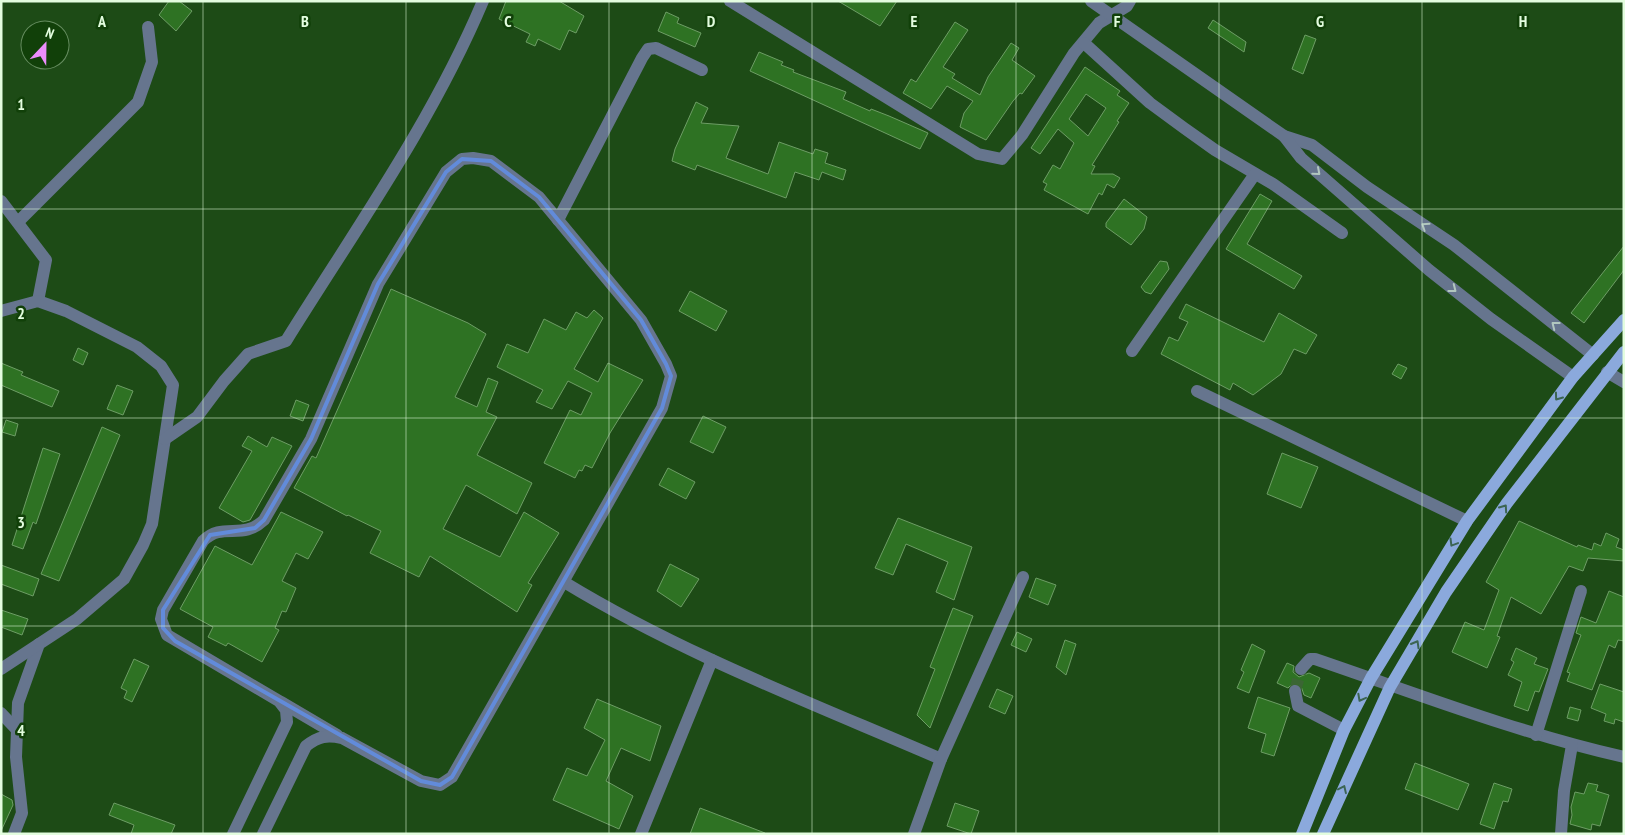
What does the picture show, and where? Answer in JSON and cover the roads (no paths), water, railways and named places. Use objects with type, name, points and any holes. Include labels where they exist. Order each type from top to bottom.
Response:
[{"type":"main road","points":[[1302,834],[1344,730],[1371,678],[1467,521],[1573,377],[1624,320]]},
{"type":"main road","points":[[1323,834],[1390,687],[1446,592],[1507,503],[1624,352]]},
{"type":"street","points":[[165,439],[197,417],[224,381],[248,354],[286,341],[427,114],[465,43],[483,1]]},
{"type":"street","points":[[730,1],[978,154],[1002,159],[1022,135],[1074,53],[1099,23],[1127,6],[1130,1]]},
{"type":"street","points":[[1091,1],[1284,136],[1301,158],[1430,270],[1491,319],[1573,377]]},
{"type":"street","points":[[18,222],[138,102],[152,62],[148,27]]},
{"type":"street","points":[[1084,43],[1150,103],[1215,150],[1301,203],[1342,233]]},
{"type":"street","points":[[558,220],[648,49],[656,48],[702,70]]},
{"type":"street","points":[[1284,136],[1312,145],[1367,187],[1454,246],[1593,355]]},
{"type":"street","points":[[473,158],[491,161],[539,197],[641,320],[671,376],[662,408],[564,582],[452,777],[440,785],[421,781],[342,738],[167,635],[161,619],[163,610],[203,541],[210,535],[218,532],[255,528],[264,520],[311,439],[378,284],[446,172],[462,159],[473,158]]},
{"type":"street","points":[[1132,351],[1255,174]]},
{"type":"street","points":[[1,201],[46,260],[38,301]]},
{"type":"street","points":[[1,311],[38,301],[66,311],[137,347],[161,366],[174,385],[152,524],[130,570],[124,578],[77,619],[1,669]]},
{"type":"street","points":[[1607,372],[1624,382]]},
{"type":"street","points":[[1197,391],[1467,521]]},
{"type":"street","points":[[914,834],[941,759],[1023,578]]},
{"type":"street","points":[[564,582],[614,613],[712,660],[941,759]]},
{"type":"street","points":[[1536,734],[1581,591]]},
{"type":"street","points":[[14,834],[22,813],[16,757],[18,703],[39,644]]},
{"type":"street","points":[[1301,669],[1310,659],[1316,659],[1371,678],[1390,687],[1536,734],[1572,745],[1624,757]]},
{"type":"street","points":[[641,834],[712,660]]},
{"type":"street","points":[[1295,691],[1298,706],[1344,730]]},
{"type":"street","points":[[233,834],[287,722],[286,710],[279,701]]},
{"type":"street","points":[[1,714],[17,730]]},
{"type":"street","points":[[262,834],[306,746],[316,738],[328,735],[342,738]]},
{"type":"street","points":[[1560,834],[1564,791],[1572,745]]},
{"type":"tunnel","points":[[1295,691],[1301,669]]}]
